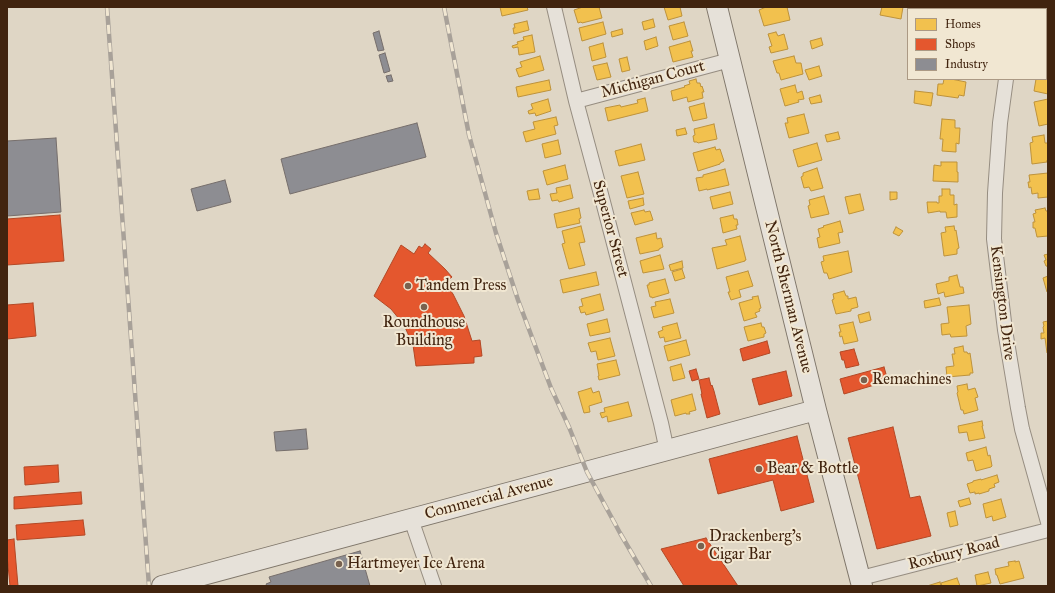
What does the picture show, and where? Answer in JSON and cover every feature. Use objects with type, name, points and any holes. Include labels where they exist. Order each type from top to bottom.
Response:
[{"type":"street","name":"Superior Street","points":[[554,7],[576,101],[667,450]]},
{"type":"street","name":"North Sherman Avenue","points":[[717,7],[816,410],[862,582]]},
{"type":"street","name":"Michigan Court","points":[[576,101],[730,60]]},
{"type":"street","name":"Kensington Drive","points":[[1006,80],[1000,123],[995,193],[994,239],[1005,330],[1022,429],[1048,522]]},
{"type":"street","name":"Commercial Avenue","points":[[162,586],[816,410]]},
{"type":"street","points":[[411,519],[434,586]]},
{"type":"street","name":"Roxbury Road","points":[[862,582],[1048,530]]},
{"type":"building: Homes","points":[[500,7],[527,7],[528,10],[502,16]]},
{"type":"building: Homes","points":[[583,7],[599,7],[602,18],[578,23],[574,10]]},
{"type":"building: Homes","points":[[664,7],[680,7],[682,16],[668,20]]},
{"type":"building: Homes","points":[[766,7],[787,7],[790,20],[764,26],[759,10]]},
{"type":"building: Homes","points":[[882,7],[903,7],[901,19],[880,15]]},
{"type":"building: Homes","points":[[653,19],[655,27],[644,30],[642,22]]},
{"type":"building: Homes","points":[[527,21],[529,30],[514,34],[514,24]]},
{"type":"building: Homes","points":[[603,22],[606,34],[582,41],[579,28]]},
{"type":"building: Homes","points":[[684,22],[688,36],[673,40],[669,26]]},
{"type":"building: Homes","points":[[1047,24],[1048,24],[1047,43]]},
{"type":"building: Homes","points":[[622,29],[623,34],[612,37],[611,32]]},
{"type":"building: Homes","points":[[776,32],[778,36],[784,34],[788,49],[771,53],[769,47],[772,46],[768,34]]},
{"type":"building: Homes","points":[[532,35],[535,52],[519,55],[518,47],[513,48],[512,46],[518,44],[517,42],[524,40],[523,37]]},
{"type":"building: Homes","points":[[656,37],[658,46],[646,50],[644,41]]},
{"type":"building: Homes","points":[[821,38],[823,45],[812,49],[810,41]]},
{"type":"building: Homes","points":[[690,41],[693,57],[673,62],[669,47]]},
{"type":"building: Homes","points":[[603,43],[606,57],[592,61],[589,47]]},
{"type":"building: Homes","points":[[540,56],[544,70],[519,77],[516,69],[522,67],[520,62]]},
{"type":"building: Homes","points":[[794,56],[796,63],[801,63],[803,74],[781,80],[773,61]]},
{"type":"building: Homes","points":[[627,57],[630,70],[622,72],[619,59]]},
{"type":"building: Homes","points":[[607,63],[611,77],[597,80],[593,66]]},
{"type":"building: Homes","points":[[819,66],[822,76],[809,80],[805,70]]},
{"type":"building: Homes","points":[[1048,66],[1048,94],[1034,91],[1036,80],[1047,80]]},
{"type":"building: Homes","points":[[696,79],[697,83],[700,83],[701,87],[702,86],[704,92],[702,92],[703,98],[688,102],[687,97],[673,101],[671,91],[685,87],[684,86],[690,84],[689,81]]},
{"type":"building: Homes","points":[[549,80],[551,90],[518,97],[516,87]]},
{"type":"building: Homes","points":[[944,80],[966,82],[964,96],[959,95],[958,98],[937,95],[938,84],[943,84]]},
{"type":"building: Homes","points":[[795,85],[797,93],[802,91],[804,99],[785,106],[780,89]]},
{"type":"building: Homes","points":[[915,91],[933,93],[931,106],[914,103]]},
{"type":"building: Homes","points":[[820,95],[822,102],[811,104],[809,98]]},
{"type":"building: Homes","points":[[645,98],[648,111],[608,121],[605,108],[620,105],[621,107],[638,103],[637,100]]},
{"type":"building: Homes","points":[[548,99],[551,111],[536,116],[535,113],[529,114],[528,111],[533,109],[531,104]]},
{"type":"building: Homes","points":[[1048,99],[1048,124],[1039,126],[1034,102]]},
{"type":"building: Homes","points":[[704,103],[707,118],[693,121],[689,107]]},
{"type":"building: Homes","points":[[804,114],[809,133],[789,138],[785,123],[788,123],[787,118]]},
{"type":"building: Homes","points":[[556,117],[558,125],[554,126],[556,134],[526,142],[523,132],[535,129],[533,122]]},
{"type":"building: Homes","points":[[942,119],[955,120],[955,128],[960,128],[959,144],[956,143],[956,152],[942,151],[943,139],[940,139]]},
{"type":"building: Homes","points":[[714,124],[717,139],[698,143],[694,142],[694,129]]},
{"type":"building: Homes","points":[[685,128],[687,134],[677,136],[676,130]]},
{"type":"building: Homes","points":[[838,132],[840,139],[827,142],[825,135]]},
{"type":"building: Homes","points":[[1044,135],[1045,143],[1048,143],[1048,160],[1047,162],[1032,164],[1030,143],[1033,142],[1032,137]]},
{"type":"building: Homes","points":[[558,140],[561,154],[545,158],[542,144]]},
{"type":"building: Homes","points":[[817,143],[822,160],[798,167],[793,150]]},
{"type":"building: Homes","points":[[641,144],[645,160],[619,166],[615,151]]},
{"type":"building: Homes","points":[[715,147],[716,150],[720,149],[724,161],[720,164],[698,171],[693,153]]},
{"type":"building: Homes","points":[[941,162],[957,162],[958,182],[933,181],[934,165],[941,166]]},
{"type":"building: Homes","points":[[565,165],[568,179],[547,185],[543,171]]},
{"type":"building: Homes","points":[[817,168],[823,188],[811,191],[809,187],[804,188],[801,177],[803,176],[803,173]]},
{"type":"building: Homes","points":[[725,169],[729,185],[699,191],[696,178]]},
{"type":"building: Homes","points":[[638,172],[644,194],[627,198],[621,176]]},
{"type":"building: Homes","points":[[1048,173],[1048,197],[1038,198],[1038,193],[1032,194],[1031,187],[1029,188],[1029,175]]},
{"type":"building: Homes","points":[[570,185],[573,198],[559,202],[558,200],[552,201],[550,194],[557,193],[556,188]]},
{"type":"building: Homes","points":[[538,189],[540,199],[529,200],[527,191]]},
{"type":"building: Homes","points":[[942,189],[950,189],[950,195],[954,195],[954,205],[957,204],[957,217],[947,218],[946,212],[940,211],[928,213],[927,202],[939,203],[939,196],[942,196]]},
{"type":"building: Homes","points":[[730,192],[733,204],[713,209],[710,197]]},
{"type":"building: Homes","points":[[890,192],[897,192],[897,199],[890,200]]},
{"type":"building: Homes","points":[[860,194],[864,210],[849,214],[845,197]]},
{"type":"building: Homes","points":[[824,196],[829,214],[811,218],[808,206],[810,205],[809,200]]},
{"type":"building: Homes","points":[[643,198],[644,205],[630,209],[628,201]]},
{"type":"building: Homes","points":[[579,208],[581,218],[579,219],[580,223],[557,228],[554,214]]},
{"type":"building: Homes","points":[[1045,208],[1046,211],[1048,211],[1048,236],[1037,237],[1035,228],[1033,228],[1033,222],[1035,222],[1033,214],[1036,213],[1035,210]]},
{"type":"building: Homes","points":[[644,210],[645,212],[650,211],[653,220],[635,225],[631,213]]},
{"type":"building: Homes","points":[[733,215],[734,219],[737,219],[737,229],[723,233],[720,218]]},
{"type":"building: Homes","points":[[840,221],[843,232],[838,233],[840,243],[819,248],[817,238],[820,237],[818,229]]},
{"type":"building: Homes","points":[[581,226],[585,242],[579,243],[585,265],[569,269],[562,244],[565,243],[562,231]]},
{"type":"building: Homes","points":[[954,226],[959,248],[957,249],[957,254],[944,256],[941,233],[946,232],[945,227]]},
{"type":"building: Homes","points":[[896,227],[903,231],[899,236],[893,233]]},
{"type":"building: Homes","points":[[656,233],[657,239],[661,238],[663,247],[659,250],[640,254],[636,238]]},
{"type":"building: Homes","points":[[740,236],[746,260],[717,269],[712,248],[727,245],[725,240]]},
{"type":"building: Homes","points":[[848,251],[852,272],[829,279],[827,273],[824,273],[821,262],[824,261],[823,256]]},
{"type":"building: Homes","points":[[1048,254],[1048,269],[1044,261],[1046,260],[1044,255]]},
{"type":"building: Homes","points":[[660,255],[664,269],[643,273],[640,261]]},
{"type":"building: Homes","points":[[682,261],[683,268],[671,271],[669,265]]},
{"type":"building: Homes","points":[[682,269],[685,278],[675,281],[672,272]]},
{"type":"building: Homes","points":[[748,271],[753,286],[739,290],[741,297],[731,300],[728,292],[730,292],[726,277]]},
{"type":"building: Homes","points":[[596,272],[599,285],[563,293],[560,280]]},
{"type":"building: Homes","points":[[957,275],[960,287],[963,287],[964,293],[945,297],[944,292],[938,294],[936,284],[949,281],[949,277]]},
{"type":"building: Homes","points":[[1048,276],[1048,292],[1047,292],[1043,278]]},
{"type":"building: Homes","points":[[665,279],[669,293],[652,298],[650,297],[647,285],[649,285],[649,283]]},
{"type":"building: Homes","points":[[844,291],[846,296],[848,296],[848,299],[856,297],[858,307],[851,309],[851,311],[836,314],[832,300],[834,299],[833,294]]},
{"type":"building: Homes","points":[[600,294],[604,310],[586,315],[585,312],[581,313],[579,307],[583,306],[581,299]]},
{"type":"building: Homes","points":[[758,296],[761,308],[759,309],[760,311],[755,313],[757,317],[744,321],[739,303]]},
{"type":"building: Homes","points":[[939,298],[941,305],[925,308],[924,301]]},
{"type":"building: Homes","points":[[670,299],[674,313],[654,318],[651,307],[656,306],[655,302]]},
{"type":"building: Homes","points":[[969,305],[971,324],[966,326],[967,336],[951,337],[950,334],[942,335],[941,324],[949,323],[947,307]]},
{"type":"building: Homes","points":[[869,312],[871,320],[860,323],[858,315]]},
{"type":"building: Homes","points":[[607,319],[610,332],[590,336],[587,324]]},
{"type":"building: Homes","points":[[1048,321],[1047,353],[1045,338],[1041,339],[1041,333],[1044,333],[1043,322]]},
{"type":"building: Homes","points":[[853,322],[858,341],[844,344],[842,336],[840,337],[839,332],[841,332],[839,325]]},
{"type":"building: Homes","points":[[677,323],[681,338],[665,342],[664,337],[660,338],[658,332],[663,330],[662,327]]},
{"type":"building: Homes","points":[[761,323],[766,333],[764,334],[764,337],[748,341],[744,327]]},
{"type":"building: Homes","points":[[610,338],[615,356],[598,360],[596,351],[591,352],[588,343]]},
{"type":"building: Homes","points":[[686,340],[690,355],[668,361],[664,346]]},
{"type":"building: Homes","points":[[963,346],[964,352],[967,352],[968,354],[970,353],[973,373],[970,373],[970,375],[947,377],[946,367],[954,366],[952,354],[955,354],[954,348]]},
{"type":"building: Homes","points":[[616,360],[620,375],[599,380],[597,364]]},
{"type":"building: Homes","points":[[681,364],[685,378],[673,381],[670,367]]},
{"type":"building: Homes","points":[[967,384],[968,390],[975,388],[978,397],[975,398],[978,410],[964,414],[963,410],[961,410],[957,386]]},
{"type":"building: Homes","points":[[591,388],[593,393],[599,391],[602,402],[589,406],[590,412],[584,413],[578,392]]},
{"type":"building: Homes","points":[[692,394],[696,410],[689,412],[690,414],[686,413],[675,416],[671,400]]},
{"type":"building: Homes","points":[[628,402],[632,416],[608,422],[607,416],[602,418],[600,413],[605,412],[604,408]]},
{"type":"building: Homes","points":[[982,421],[985,438],[969,441],[967,432],[959,433],[958,426]]},
{"type":"building: Homes","points":[[986,447],[988,456],[990,455],[992,466],[976,471],[973,460],[968,461],[966,453]]},
{"type":"building: Homes","points":[[997,475],[999,482],[994,484],[995,487],[989,489],[989,491],[979,494],[975,494],[975,492],[970,493],[967,484]]},
{"type":"building: Homes","points":[[969,498],[971,504],[960,507],[958,501]]},
{"type":"building: Homes","points":[[1001,499],[1006,517],[993,521],[992,516],[986,518],[983,504]]},
{"type":"building: Homes","points":[[955,511],[958,525],[950,527],[947,513]]},
{"type":"building: Homes","points":[[1019,561],[1024,578],[1000,584],[995,569],[1009,566],[1008,562]]},
{"type":"building: Homes","points":[[988,572],[991,583],[977,586],[975,575]]},
{"type":"building: Homes","points":[[957,578],[960,586],[942,586],[941,583]]},
{"type":"building: Homes","points":[[940,582],[941,586],[927,586]]},
{"type":"building: Shops","points":[[60,215],[64,261],[7,265],[7,219]]},
{"type":"building: Shops","name":"Roundhouse Building","points":[[425,244],[431,249],[428,253],[452,277],[445,283],[453,294],[464,316],[472,341],[480,340],[482,356],[474,357],[474,363],[416,366],[413,345],[404,325],[391,309],[374,296],[401,245],[414,254],[419,246],[422,248]]},
{"type":"building: Shops","points":[[33,303],[36,336],[7,339],[7,305]]},
{"type":"building: Shops","points":[[767,341],[770,353],[743,361],[740,349]]},
{"type":"building: Shops","points":[[854,349],[859,365],[846,368],[840,352]]},
{"type":"building: Shops","points":[[884,367],[888,381],[844,394],[840,379]]},
{"type":"building: Shops","points":[[696,369],[699,379],[692,381],[689,371]]},
{"type":"building: Shops","points":[[786,371],[792,396],[759,405],[752,379]]},
{"type":"building: Shops","points":[[709,378],[720,414],[707,418],[699,380]]},
{"type":"building: Shops","points":[[893,427],[910,498],[920,496],[931,536],[877,549],[848,438]]},
{"type":"building: Shops","name":"Bear & Bottle","points":[[797,436],[814,502],[781,511],[773,480],[718,494],[709,459]]},
{"type":"building: Shops","points":[[58,465],[59,482],[25,485],[24,467]]},
{"type":"building: Shops","points":[[81,492],[82,504],[14,509],[14,497]]},
{"type":"building: Shops","points":[[83,520],[85,535],[17,540],[16,525]]},
{"type":"building: Shops","points":[[706,538],[738,586],[684,586],[661,549]]},
{"type":"building: Shops","points":[[14,539],[18,586],[10,586],[7,540]]},
{"type":"building: Industry","points":[[379,31],[384,50],[378,51],[373,33]]},
{"type":"building: Industry","points":[[385,53],[390,71],[384,73],[379,55]]},
{"type":"building: Industry","points":[[391,75],[393,81],[388,82],[386,76]]},
{"type":"building: Industry","points":[[417,123],[426,157],[290,194],[281,159]]},
{"type":"building: Industry","points":[[56,138],[61,212],[7,216],[7,141]]},
{"type":"building: Industry","points":[[225,180],[231,202],[197,211],[191,189]]},
{"type":"building: Industry","points":[[306,429],[308,449],[276,451],[274,432]]},
{"type":"building: Industry","name":"Hartmeyer Ice Arena","points":[[360,551],[370,586],[267,586],[266,584],[271,582],[269,577]]},
{"type":"railway","points":[[107,7],[149,586]]},
{"type":"railway","points":[[444,7],[469,135],[496,233],[518,300],[551,388],[587,472],[651,586]]},
{"type":"place","name":"Tandem Press","points":[[408,286]]},
{"type":"place","name":"Roundhouse Building","points":[[424,307]]},
{"type":"place","name":"Remachines","points":[[864,380]]},
{"type":"place","name":"Bear & Bottle","points":[[759,469]]},
{"type":"place","name":"Drackenberg's Cigar Bar","points":[[701,546]]},
{"type":"place","name":"Hartmeyer Ice Arena","points":[[339,564]]}]
